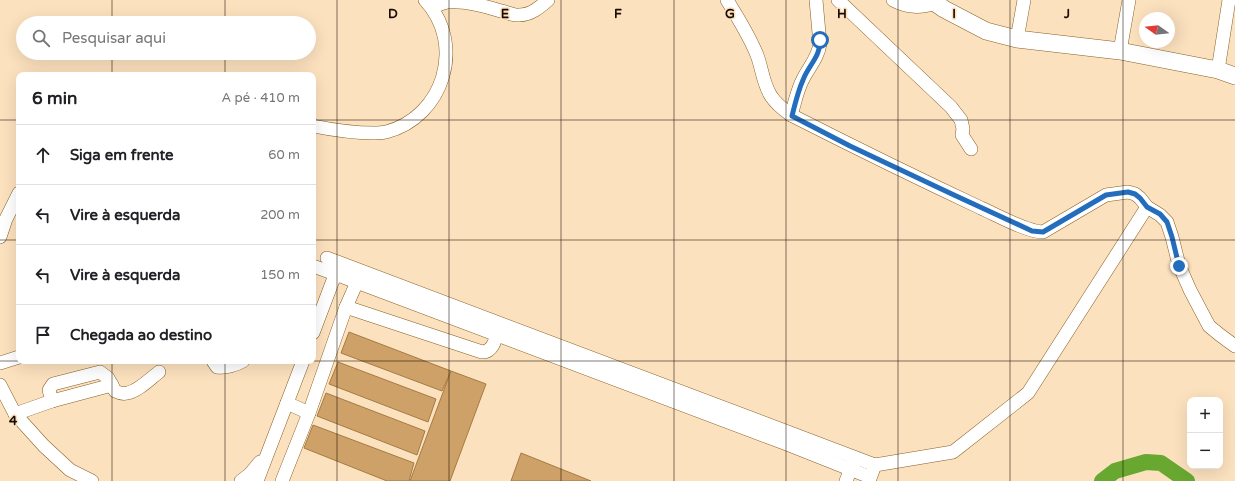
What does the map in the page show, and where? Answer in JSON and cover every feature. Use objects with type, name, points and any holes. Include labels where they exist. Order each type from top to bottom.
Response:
[{"type":"main road","points":[[934,2],[944,9],[986,31],[1018,39],[1120,51],[1218,70],[1235,76]]},
{"type":"street","points":[[316,126],[365,133],[385,133],[404,125],[421,114],[434,98],[442,80],[447,56],[445,36],[429,4],[448,1],[462,2],[486,6],[518,16],[538,9],[548,0]]},
{"type":"street","points":[[727,0],[746,31],[757,56],[771,96],[792,116],[850,146],[1037,232],[1043,232],[1106,195],[1128,192],[1135,194],[1147,207],[1160,214],[1167,222],[1179,266],[1209,326],[1235,346]]},
{"type":"street","points":[[792,116],[803,78],[815,59],[819,49],[820,44],[816,0]]},
{"type":"street","points":[[838,0],[951,107],[961,120],[962,135],[970,149]]},
{"type":"street","points":[[893,0],[900,4],[924,7],[934,2]]},
{"type":"street","points":[[1018,39],[1024,0]]},
{"type":"street","points":[[1120,51],[1129,0]]},
{"type":"street","points":[[1218,70],[1229,0]]},
{"type":"street","points":[[0,237],[6,219],[16,199]]},
{"type":"street","points":[[850,469],[954,452],[1028,392],[1147,207]]},
{"type":"street","points":[[327,258],[338,268]]},
{"type":"street","points":[[316,266],[338,268],[785,438],[870,479],[875,465]]},
{"type":"street","points":[[316,325],[338,268]]},
{"type":"street","points":[[283,481],[358,276]]},
{"type":"street","points":[[346,307],[482,352],[489,351],[492,348],[498,329]]},
{"type":"street","points":[[0,363],[16,359]]},
{"type":"street","points":[[215,364],[217,367],[226,364]]},
{"type":"street","points":[[257,481],[302,364]]},
{"type":"street","points":[[15,414],[52,401],[49,390],[54,384],[100,372],[108,378],[115,391],[121,394],[138,389],[159,372]]},
{"type":"street","points":[[0,385],[15,414],[44,446],[70,470],[92,481]]},
{"type":"street","points":[[287,403],[309,413]]},
{"type":"street","points":[[242,481],[250,474],[268,451]]},
{"type":"building","points":[[349,332],[451,371],[442,391],[341,353]]},
{"type":"building","points":[[338,362],[436,399],[428,422],[329,384]]},
{"type":"building","points":[[451,371],[486,384],[450,481],[410,481]]},
{"type":"building","points":[[326,393],[425,431],[417,455],[317,416]]},
{"type":"building","points":[[313,425],[414,463],[409,481],[387,481],[304,448]]},
{"type":"building","points":[[521,453],[591,481],[511,481]]},
{"type":"waterway","points":[[1102,481],[1115,471],[1146,462],[1161,463],[1187,481]]},
{"type":"route","points":[[820,40],[819,49],[815,59],[803,78],[792,116],[850,146],[1032,231],[1043,232],[1106,195],[1119,192],[1135,194],[1147,207],[1160,214],[1167,222],[1179,266]]}]
